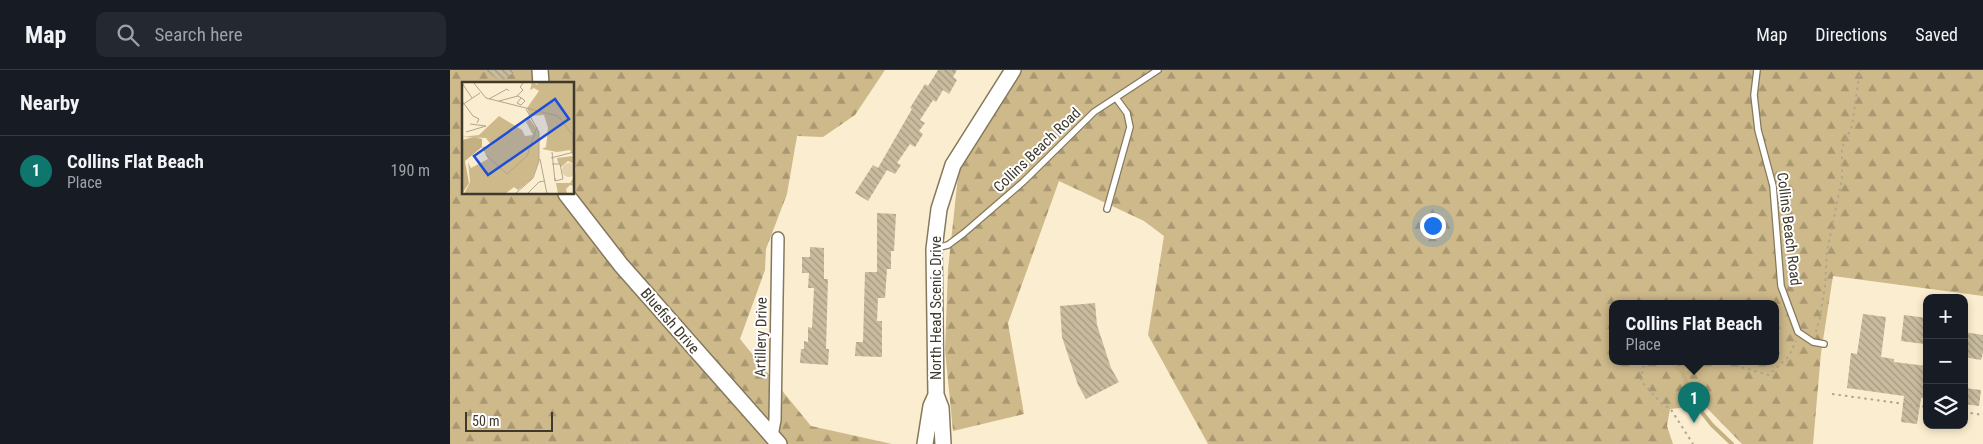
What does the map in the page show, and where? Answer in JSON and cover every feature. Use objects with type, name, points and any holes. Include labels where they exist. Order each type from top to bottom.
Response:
[{"type":"street","name":"North Head Scenic Drive","points":[[925,444],[931,406],[936,395],[934,249],[939,209],[953,165],[1012,70]]},
{"type":"street","name":"Bluefish Drive","points":[[567,195],[621,265],[775,440]]},
{"type":"street","name":"Artillery Drive","points":[[775,440],[778,238]]},
{"type":"street","points":[[936,395],[941,408],[943,444]]},
{"type":"lane","name":"Collins Beach Road","points":[[934,249],[948,245],[964,233],[1023,182],[1094,112],[1158,70]]},
{"type":"lane","name":"Collins Beach Road","points":[[1756,70],[1754,95],[1758,130],[1773,186],[1781,286],[1798,332]]},
{"type":"lane","points":[[1107,209],[1130,127],[1127,113],[1116,98]]},
{"type":"lane","points":[[1798,332],[1813,342],[1824,344]]},
{"type":"path","points":[[1813,342],[1820,317],[1827,251],[1842,180],[1842,148],[1852,126],[1860,70]]},
{"type":"path","points":[[1734,365],[1769,375],[1789,356],[1795,345],[1798,332]]},
{"type":"path","points":[[1646,365],[1644,367],[1641,381],[1663,405],[1670,408],[1693,444]]},
{"type":"path","points":[[1832,394],[1923,406]]},
{"type":"path","points":[[1968,413],[1983,415]]},
{"type":"green space","points":[[450,70],[885,70],[855,115],[823,137],[797,136],[787,194],[766,249],[765,270],[740,339],[811,426],[892,444],[450,444]]},
{"type":"green space","points":[[1019,70],[1983,70],[1983,296],[1833,276],[1821,353],[1813,444],[1742,444],[1702,403],[1690,407],[1670,409],[1667,426],[1673,444],[1208,444],[1148,335],[1164,236],[1144,221],[1059,181],[1008,323],[1024,414],[953,431],[945,350],[948,269],[959,167]]},
{"type":"building","points":[[483,70],[517,70],[505,79],[499,80]]},
{"type":"building","points":[[938,70],[957,70],[953,77],[957,80],[949,94],[943,90],[936,102],[933,100],[920,120],[925,123],[919,131],[923,134],[915,147],[910,144],[897,163],[901,165],[895,174],[887,170],[868,201],[855,193],[873,165],[878,168],[912,109],[910,108],[925,84],[928,86]]},
{"type":"building","points":[[877,213],[896,214],[894,251],[891,251],[891,269],[887,269],[885,298],[878,298],[877,321],[882,321],[882,357],[855,356],[856,342],[863,342],[865,272],[877,272]]},
{"type":"building","points":[[810,247],[824,248],[824,279],[828,279],[826,349],[829,349],[828,365],[800,363],[801,349],[804,349],[804,341],[808,342],[808,327],[812,328],[814,288],[808,288],[809,273],[802,273],[802,257],[810,257]]},
{"type":"building","points":[[1095,303],[1097,325],[1111,368],[1119,382],[1086,399],[1078,385],[1062,337],[1060,306]]},
{"type":"building","points":[[1863,314],[1886,317],[1881,357],[1894,359],[1894,362],[1923,366],[1923,398],[1921,398],[1917,424],[1901,422],[1904,396],[1847,388],[1851,353],[1857,354]]},
{"type":"building","points":[[1904,315],[1923,317],[1923,344],[1901,341]]},
{"type":"building","points":[[1968,333],[1983,335],[1981,360],[1968,358]]},
{"type":"building","points":[[1968,388],[1981,390],[1979,406],[1968,405]]},
{"type":"waterway","points":[[1674,365],[1682,372],[1696,405],[1712,425],[1732,444]]},
{"type":"waterway","points":[[1682,372],[1683,365]]},
{"type":"place","name":"Collins Flat Beach","points":[[1694,423]]}]
